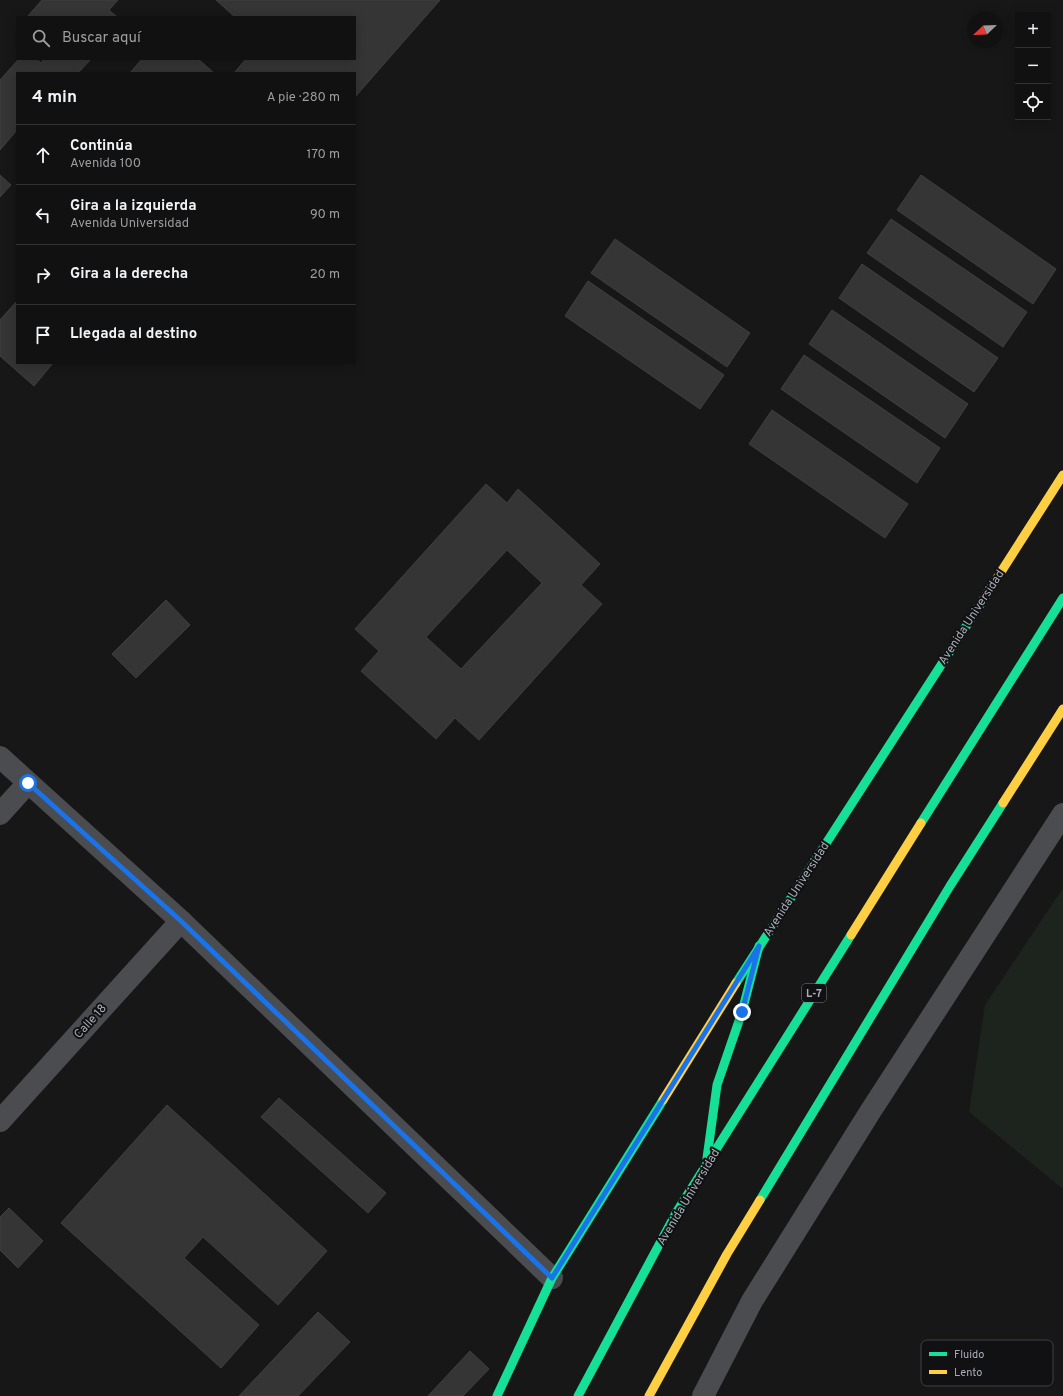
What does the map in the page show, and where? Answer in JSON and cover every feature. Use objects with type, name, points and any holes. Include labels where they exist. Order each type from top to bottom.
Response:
[{"type":"main road","name":"Avenida Universidad","points":[[497,1396],[552,1278],[759,946],[1063,475]]},
{"type":"main road","name":"Avenida Universidad","points":[[578,1396],[676,1213],[1063,598]]},
{"type":"main road","points":[[649,1396],[727,1254],[950,886],[1063,709]]},
{"type":"main road","points":[[706,1166],[718,1085],[742,1012],[759,946]]},
{"type":"street","points":[[0,757],[181,921],[552,1278]]},
{"type":"street","points":[[0,814],[28,783]]},
{"type":"street","points":[[703,1396],[756,1294],[870,1112],[1063,814]]},
{"type":"street","name":"Calle 18","points":[[0,1121],[181,921]]},
{"type":"shaded area","points":[[1063,888],[1063,1189],[969,1112],[985,1005]]},
{"type":"building","points":[[42,0],[118,0],[109,10],[116,16],[28,16]]},
{"type":"building","points":[[216,0],[440,0],[356,96],[356,72],[235,72],[245,60],[356,60],[356,16],[234,16]]},
{"type":"building","points":[[18,60],[37,60],[41,63],[43,60],[90,60],[79,72],[16,72],[16,131],[0,150],[0,80]]},
{"type":"building","points":[[141,60],[199,60],[213,72],[131,72]]},
{"type":"building","points":[[0,175],[11,185],[0,197]]},
{"type":"building","points":[[921,175],[1056,269],[1033,304],[897,210]]},
{"type":"building","points":[[891,219],[1027,312],[1003,347],[867,253]]},
{"type":"building","points":[[615,239],[750,333],[727,367],[591,273]]},
{"type":"building","points":[[862,264],[998,358],[974,392],[839,298]]},
{"type":"building","points":[[588,281],[724,375],[700,409],[565,316]]},
{"type":"building","points":[[16,302],[16,364],[52,364],[34,386],[0,356],[0,320]]},
{"type":"building","points":[[832,310],[968,404],[945,438],[809,344]]},
{"type":"building","points":[[804,355],[940,448],[917,483],[781,389]]},
{"type":"building","points":[[772,410],[908,504],[885,538],[749,444]]},
{"type":"building","points":[[486,484],[507,503],[518,489],[600,564],[581,585],[602,604],[479,740],[455,718],[436,739],[361,671],[379,651],[355,629]],"holes":[[[507,550],[542,583],[461,669],[426,637]]]},
{"type":"building","points":[[166,600],[190,625],[136,678],[112,654]]},
{"type":"building","points":[[279,1098],[386,1193],[368,1213],[261,1117]]},
{"type":"building","points":[[167,1105],[327,1251],[278,1305],[203,1237],[184,1258],[259,1325],[221,1368],[61,1223]]},
{"type":"building","points":[[9,1208],[43,1241],[18,1268],[0,1250],[0,1217]]},
{"type":"building","points":[[318,1312],[350,1342],[298,1396],[239,1396]]},
{"type":"building","points":[[470,1351],[489,1369],[463,1396],[428,1396]]},
{"type":"traffic: fast","points":[[921,823],[1063,598]]},
{"type":"traffic: fast","points":[[736,983],[983,600]]},
{"type":"traffic: fast","points":[[760,1200],[950,886],[1003,803]]},
{"type":"traffic: fast","points":[[578,1396],[676,1213],[851,935]]},
{"type":"traffic: fast","points":[[707,1158],[717,1085],[742,1012],[759,946]]},
{"type":"traffic: fast","points":[[497,1396],[552,1278],[663,1100]]},
{"type":"traffic: slow","points":[[983,600],[1063,475]]},
{"type":"traffic: slow","points":[[1003,803],[1063,709]]},
{"type":"traffic: slow","points":[[851,935],[921,823]]},
{"type":"traffic: slow","points":[[663,1100],[736,983]]},
{"type":"traffic: slow","points":[[649,1396],[727,1254],[760,1200]]},
{"type":"route","points":[[28,783],[181,921],[552,1278],[759,946],[742,1012]]}]
